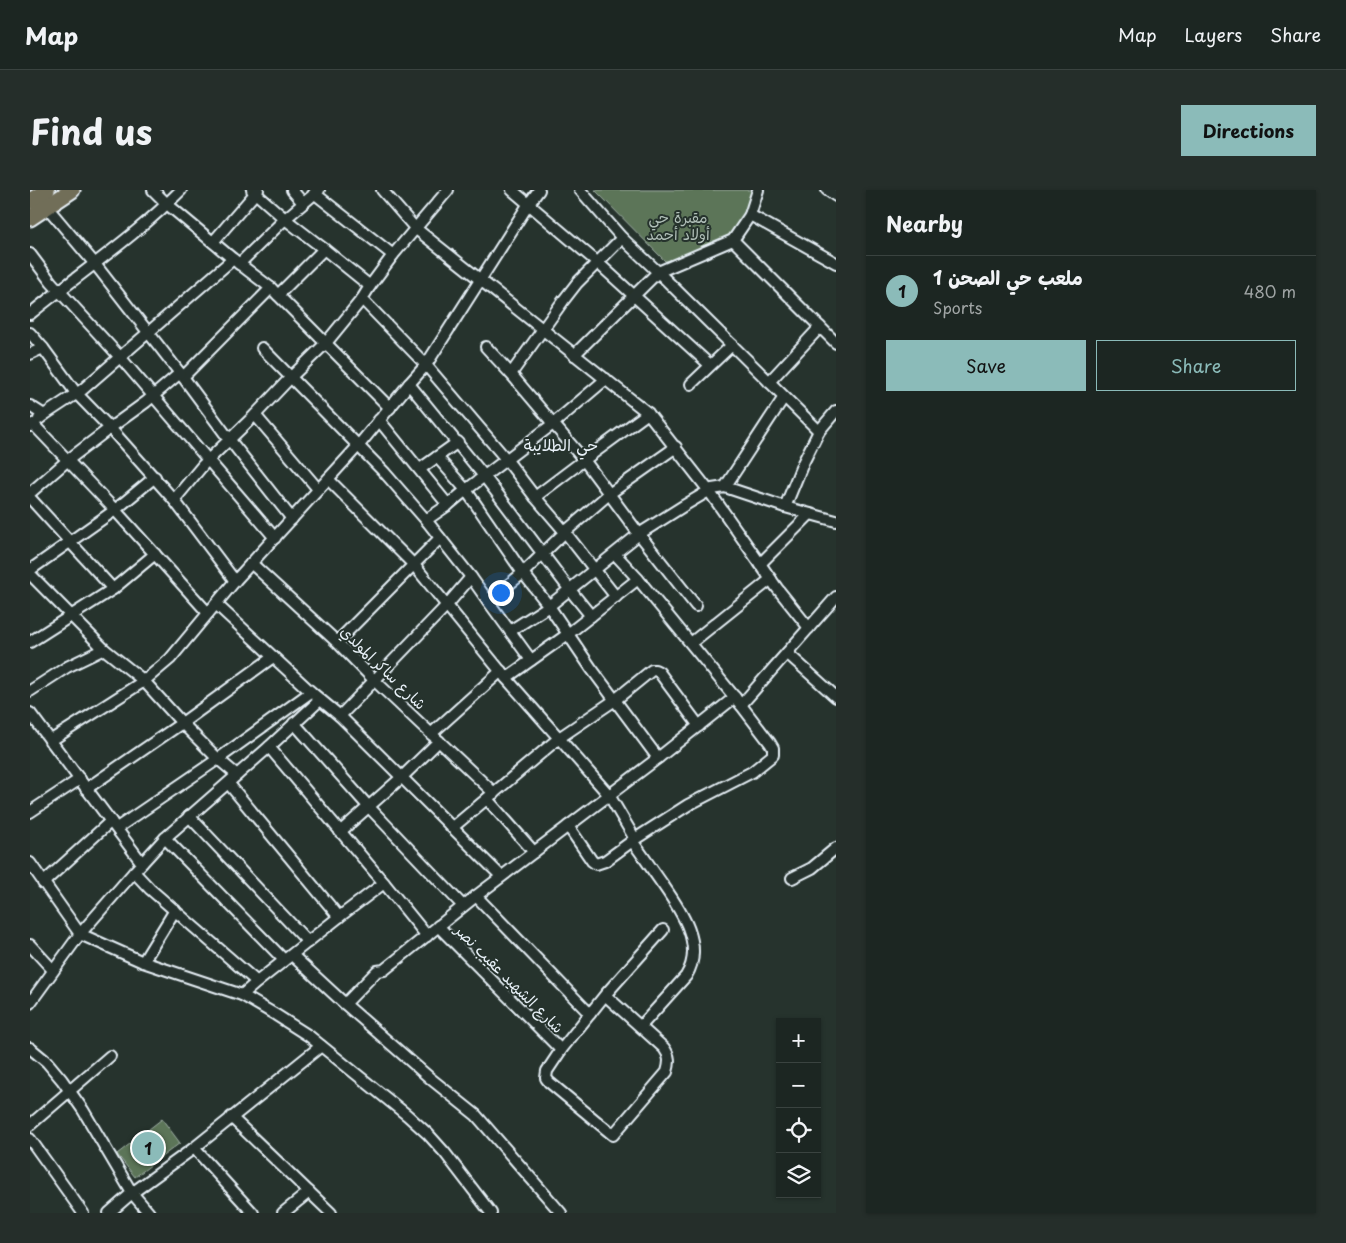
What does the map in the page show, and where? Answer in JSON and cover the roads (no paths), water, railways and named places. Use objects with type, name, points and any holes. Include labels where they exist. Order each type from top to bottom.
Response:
[{"type":"main road","points":[[30,200],[47,190]]},
{"type":"main road","points":[[30,218],[72,190]]},
{"type":"street","points":[[153,190],[236,262],[275,292],[390,408]]},
{"type":"street","points":[[30,314],[95,264],[181,190]]},
{"type":"street","points":[[292,190],[303,204]]},
{"type":"street","points":[[383,190],[414,228],[648,413],[709,491],[760,564],[809,628]]},
{"type":"street","points":[[174,500],[208,460],[326,343],[362,299],[414,228],[448,190]]},
{"type":"street","points":[[512,190],[597,262],[710,365]]},
{"type":"street","points":[[50,741],[144,681],[170,659],[235,581],[359,445],[426,365],[539,190]]},
{"type":"street","points":[[580,190],[622,238],[819,431]]},
{"type":"street","points":[[574,355],[658,272],[733,240],[750,215],[758,190]]},
{"type":"street","points":[[827,190],[836,196]]},
{"type":"street","points":[[213,242],[255,191],[285,220],[370,286]]},
{"type":"street","points":[[208,613],[115,510],[32,425],[82,390],[120,356],[236,262],[316,192],[393,255]]},
{"type":"street","points":[[47,207],[95,264],[292,519]]},
{"type":"street","points":[[750,215],[836,263]]},
{"type":"street","points":[[511,374],[577,283],[622,238]]},
{"type":"street","points":[[733,240],[836,343]]},
{"type":"street","points":[[30,493],[68,460],[181,375],[324,249]]},
{"type":"street","points":[[30,254],[51,282],[120,356],[275,538]]},
{"type":"street","points":[[362,299],[426,365],[506,459],[616,597]]},
{"type":"street","points":[[769,382],[820,327]]},
{"type":"street","points":[[30,333],[44,348],[76,393],[155,477],[235,581]]},
{"type":"street","points":[[691,384],[732,345]]},
{"type":"street","points":[[486,347],[584,460],[696,606]]},
{"type":"street","points":[[30,354],[44,348]]},
{"type":"street","points":[[262,348],[359,445],[426,520],[471,577],[531,660]]},
{"type":"street","points":[[426,520],[554,424],[606,380]]},
{"type":"street","points":[[409,384],[458,442],[591,616]]},
{"type":"street","points":[[725,487],[784,397]]},
{"type":"street","points":[[30,406],[44,415]]},
{"type":"street","points":[[785,507],[803,463],[819,431],[836,411]]},
{"type":"street","points":[[535,496],[648,413]]},
{"type":"street","points":[[255,415],[318,489]]},
{"type":"street","points":[[379,420],[448,504]]},
{"type":"street","points":[[420,469],[458,442]]},
{"type":"street","points":[[488,601],[523,574],[565,532],[609,494],[676,447]]},
{"type":"street","points":[[437,457],[466,490],[523,574],[549,606],[658,758]]},
{"type":"street","points":[[155,477],[115,510],[30,572],[104,649],[144,681],[182,723],[237,775]]},
{"type":"street","points":[[328,479],[414,564],[504,674],[609,796],[634,840],[685,920],[692,941],[693,952],[690,969],[686,976],[640,1026]]},
{"type":"street","points":[[510,631],[549,606],[639,534],[712,489],[725,487],[738,490],[785,507],[835,519]]},
{"type":"street","points":[[30,498],[113,589]]},
{"type":"street","points":[[760,564],[810,514]]},
{"type":"street","points":[[337,642],[440,538]]},
{"type":"street","points":[[30,642],[113,589],[155,554]]},
{"type":"street","points":[[568,826],[592,861],[596,864],[605,861],[688,805],[743,778],[773,755],[773,748],[770,743],[738,701],[616,554]]},
{"type":"street","name":"شارع ساكر المولدي","points":[[251,563],[337,642],[435,738],[490,796],[534,852]]},
{"type":"street","points":[[340,716],[447,605],[471,577]]},
{"type":"street","points":[[340,832],[401,778],[435,738],[504,674],[531,660],[568,634],[638,579]]},
{"type":"street","points":[[691,643],[771,579]]},
{"type":"street","points":[[345,1004],[377,971],[384,970],[501,876],[699,726],[738,701],[787,653],[836,597]]},
{"type":"street","points":[[216,604],[311,692],[340,716],[501,876]]},
{"type":"street","points":[[30,691],[67,667],[104,649]]},
{"type":"street","points":[[787,653],[836,697]]},
{"type":"street","points":[[86,789],[273,657]]},
{"type":"street","points":[[452,828],[559,738],[615,700],[650,672],[655,670],[659,672],[699,726]]},
{"type":"street","points":[[43,883],[114,825],[218,759],[311,692]]},
{"type":"street","points":[[31,998],[80,934],[165,838],[228,784],[320,700]]},
{"type":"street","points":[[30,713],[142,863]]},
{"type":"street","points":[[294,723],[368,806],[463,906]]},
{"type":"street","points":[[269,747],[384,882],[427,936]]},
{"type":"street","points":[[30,812],[80,779]]},
{"type":"street","points":[[228,784],[338,917]]},
{"type":"street","points":[[189,816],[308,942]]},
{"type":"street","points":[[165,838],[288,958],[476,1115],[561,1213]]},
{"type":"street","points":[[792,878],[812,868],[836,848]]},
{"type":"street","points":[[30,862],[80,934],[143,962],[242,995],[276,1015],[321,1046],[428,1134],[491,1213]]},
{"type":"street","points":[[134,872],[150,889],[257,982]]},
{"type":"street","points":[[242,995],[384,882]]},
{"type":"street","points":[[476,896],[590,1014]]},
{"type":"street","points":[[143,962],[175,910]]},
{"type":"street","name":"شارع الشهيد عقيب نصر","points":[[438,926],[561,1050]]},
{"type":"street","points":[[605,995],[664,1048],[669,1055],[670,1064],[667,1072],[613,1135],[549,1082],[546,1071],[605,995],[664,930]]},
{"type":"street","points":[[30,945],[53,970]]},
{"type":"street","points":[[109,1213],[132,1193],[194,1148],[321,1046]]},
{"type":"street","points":[[30,1048],[46,1062],[70,1091],[132,1193],[149,1213]]},
{"type":"street","points":[[30,1125],[110,1056]]},
{"type":"street","points":[[232,1117],[331,1213]]},
{"type":"street","points":[[30,1139],[83,1213]]},
{"type":"street","points":[[194,1148],[254,1213]]},
{"type":"street","points":[[283,1213],[310,1192]]},
{"type":"place","name":"ملعب حي الصحن 1","points":[[148,1148]]},
{"type":"district","name":"حي الطلايبة","points":[[561,444]]},
{"type":"park label","name":"مقبرة حي أولاد أحمد","points":[[678,224]]}]
